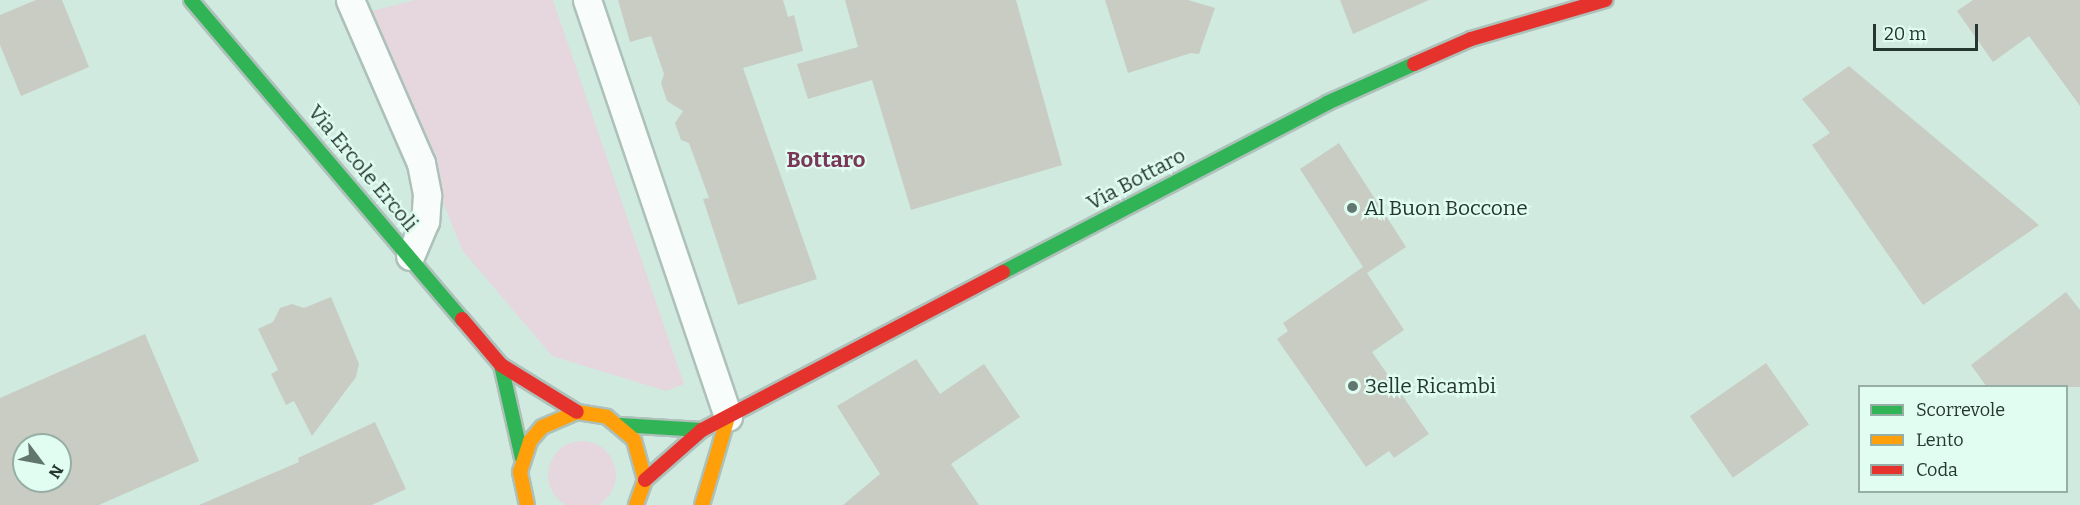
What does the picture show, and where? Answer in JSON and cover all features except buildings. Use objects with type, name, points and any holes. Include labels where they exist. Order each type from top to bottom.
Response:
[{"type":"main road","name":"Via Ercole Ercoli","points":[[191,0],[501,365],[577,412]]},
{"type":"main road","name":"Via Bottaro","points":[[641,492],[702,430],[1328,103],[1471,39],[1537,17],[1605,0]]},
{"type":"main road","name":"Via Ercole Ercoli","points":[[501,365],[522,458],[521,486]]},
{"type":"main road","points":[[522,458],[542,427],[577,412],[607,417],[620,425],[634,440],[642,459],[641,492],[651,505]]},
{"type":"main road","points":[[702,505],[728,417]]},
{"type":"main road","points":[[620,425],[702,430]]},
{"type":"main road","points":[[507,505],[521,486]]},
{"type":"main road","points":[[521,486],[528,505]]},
{"type":"street","points":[[350,0],[421,163],[427,195],[425,221],[410,256]]},
{"type":"street","points":[[587,0],[728,417]]},
{"type":"shaded area","points":[[415,0],[553,0],[684,384],[666,391],[552,356],[462,250],[368,12]]},
{"type":"shaded area","points":[[575,442],[589,442],[601,447],[610,456],[615,468],[615,482],[610,494],[595,506],[569,506],[563,503],[554,494],[549,482],[549,468],[554,456],[563,447]]},
{"type":"traffic: fast","points":[[191,0],[462,319]]},
{"type":"traffic: fast","points":[[1003,272],[1327,103],[1414,64]]},
{"type":"traffic: fast","points":[[501,365],[522,458]]},
{"type":"traffic: fast","points":[[620,425],[702,430]]},
{"type":"traffic: slow","points":[[527,505],[520,472],[530,441],[542,427],[577,412],[607,417],[634,440],[645,480],[636,505]]},
{"type":"traffic: slow","points":[[702,505],[728,417]]},
{"type":"traffic: jam","points":[[1414,64],[1471,39],[1605,0]]},
{"type":"traffic: jam","points":[[645,480],[702,430],[1003,272]]},
{"type":"traffic: jam","points":[[462,319],[501,365],[577,412]]},
{"type":"place","name":"Al Buon Boccone","points":[[1352,208]]},
{"type":"place","name":"3elle Ricambi","points":[[1353,386]]},
{"type":"district","name":"Bottaro","points":[[826,160]]}]
